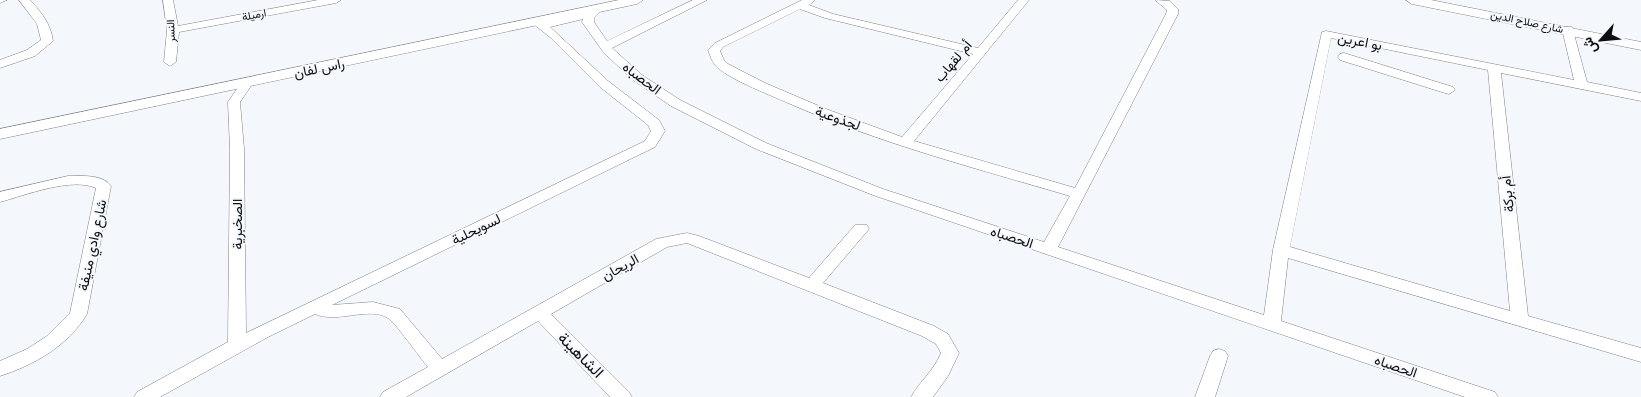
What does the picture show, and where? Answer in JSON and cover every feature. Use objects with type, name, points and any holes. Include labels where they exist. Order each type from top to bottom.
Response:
[{"type":"street","points":[[0,64],[31,53],[47,41],[47,34],[38,17],[24,0]]},
{"type":"street","name":"النسر","points":[[168,0],[173,30],[170,62]]},
{"type":"street","name":"ارميلة","points":[[173,30],[336,0]]},
{"type":"street","name":"راس لفان","points":[[0,128],[616,0]]},
{"type":"street","name":"راس لفان","points":[[0,134],[540,24],[637,0]]},
{"type":"street","points":[[605,47],[702,0]]},
{"type":"street","name":"أم لقهاب","points":[[905,142],[1024,0]]},
{"type":"street","points":[[1049,248],[1172,14],[1173,9],[1166,2],[1160,0]]},
{"type":"street","name":"شارع صلاح الدين","points":[[1412,0],[1641,44]]},
{"type":"street","name":"شارع صلاح الدين","points":[[1435,0],[1525,18],[1569,30]]},
{"type":"street","points":[[805,3],[829,16],[980,52]]},
{"type":"street","name":"لجذوعية","points":[[805,3],[719,45],[714,50],[718,61],[724,67],[773,92],[823,113],[905,142],[1079,194]]},
{"type":"street","name":"الحصباه","points":[[595,11],[588,20],[589,25],[605,47],[619,62],[659,92],[704,119],[804,165],[878,192],[1488,397]]},
{"type":"street","name":"لسويحلية","points":[[144,397],[236,346],[569,184],[644,147],[654,140],[658,131],[654,124],[598,79],[540,24]]},
{"type":"street","points":[[1569,30],[1581,85]]},
{"type":"street","name":"بو اعرين","points":[[1272,324],[1281,250],[1326,34],[1641,97]]},
{"type":"street","points":[[1321,52],[1374,65],[1417,82],[1449,90]]},
{"type":"street","name":"أم بركة","points":[[1494,68],[1520,319]]},
{"type":"street","points":[[221,88],[234,102],[247,83]]},
{"type":"street","name":"الصخبرية","points":[[234,102],[237,149],[236,346]]},
{"type":"street","name":"شارع وادي منيفة","points":[[0,197],[82,180],[97,181],[104,186],[78,314],[70,328],[54,342],[0,369]]},
{"type":"street","points":[[812,285],[861,229]]},
{"type":"street","name":"الريحان","points":[[390,397],[662,243],[680,239],[699,241],[928,331],[942,339],[950,352],[948,358],[937,381],[921,397]]},
{"type":"street","points":[[1281,250],[1641,354]]},
{"type":"street","points":[[319,306],[321,310],[326,312],[373,308],[394,313],[439,368]]},
{"type":"street","name":"الشاهينة","points":[[539,312],[622,397]]},
{"type":"street","points":[[1205,397],[1219,356]]}]
